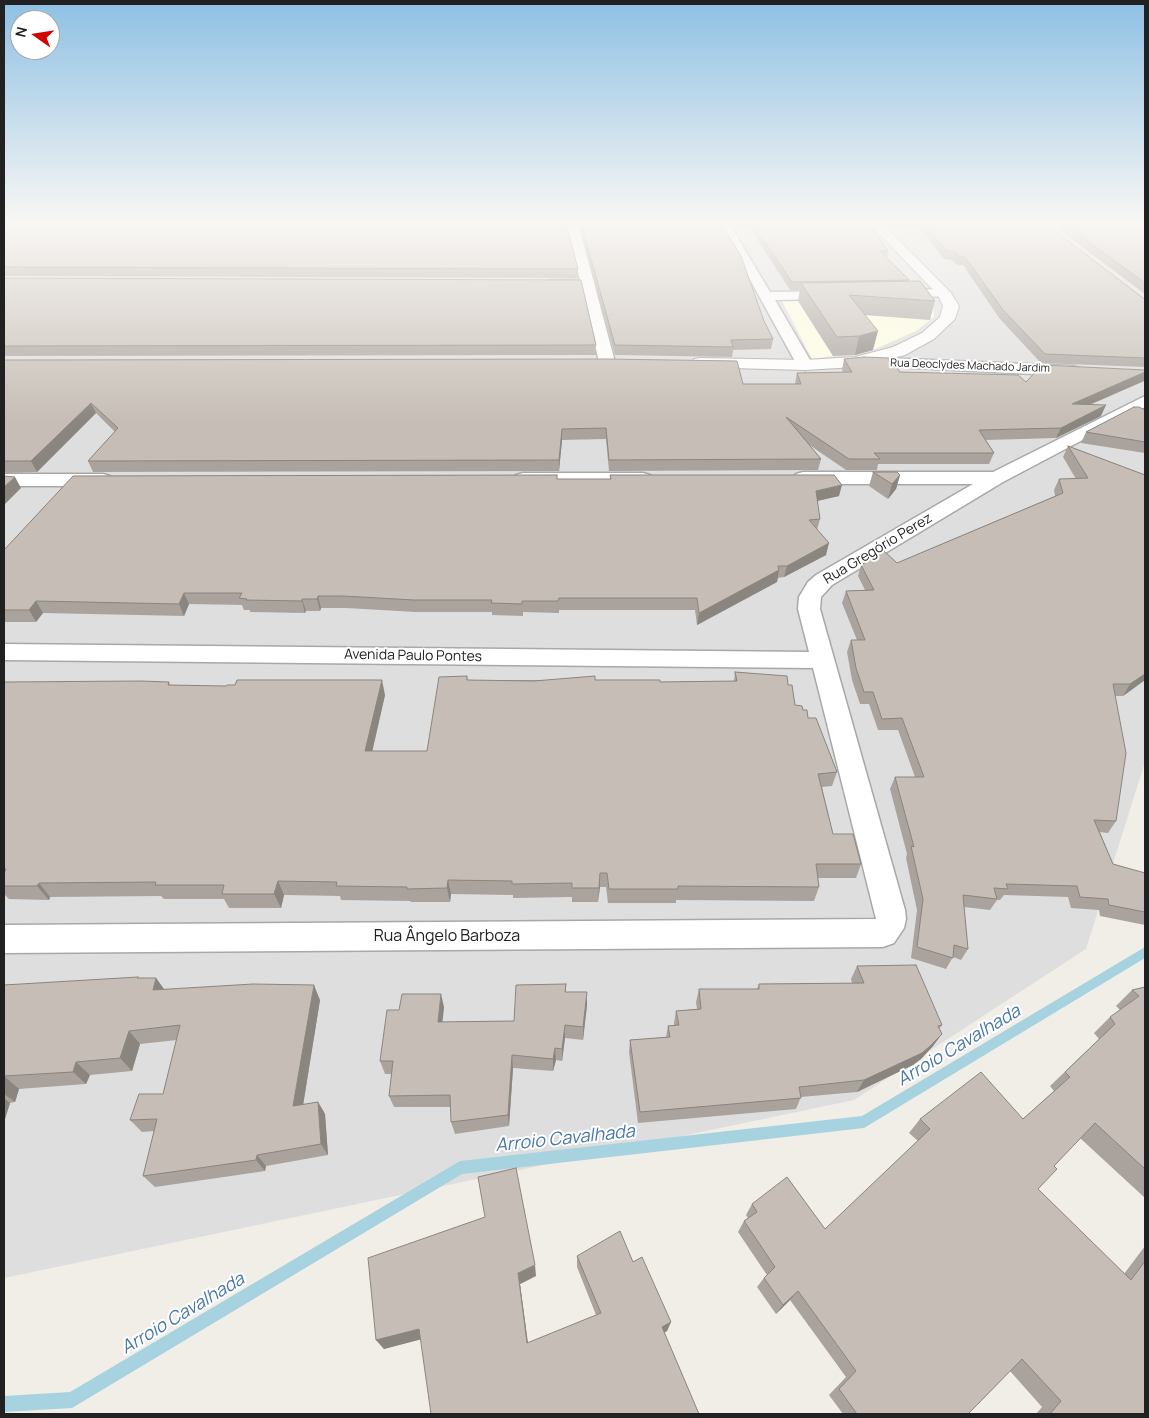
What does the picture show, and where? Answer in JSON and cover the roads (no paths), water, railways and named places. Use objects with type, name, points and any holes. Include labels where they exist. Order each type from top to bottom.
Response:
[{"type":"street","points":[[589,289],[607,362]]},
{"type":"street","points":[[762,289],[805,365]]},
{"type":"street","points":[[686,363],[805,365],[855,362],[899,351],[928,336],[947,319],[951,306],[940,289]]},
{"type":"street","points":[[885,294],[944,293]]},
{"type":"street","points":[[766,296],[845,295]]},
{"type":"street","points":[[587,362],[626,362]]},
{"type":"street","name":"Rua Deoclydes Machado Jardim","points":[[855,362],[1087,371]]},
{"type":"street","name":"Rua Gregório Perez","points":[[888,928],[890,910],[809,609],[810,597],[816,587],[824,580],[996,478],[1145,401]]},
{"type":"street","points":[[788,478],[996,478]]},
{"type":"street","points":[[510,479],[659,479]]},
{"type":"street","points":[[4,480],[123,480]]},
{"type":"street","name":"Avenida Paulo Pontes","points":[[4,652],[823,660]]},
{"type":"street","name":"Rua Ângelo Barboza","points":[[4,939],[863,934],[883,933],[888,928]]},
{"type":"waterway","name":"Arroio Cavalhada","points":[[4,1404],[72,1400],[460,1168],[864,1122],[1145,952]]}]
